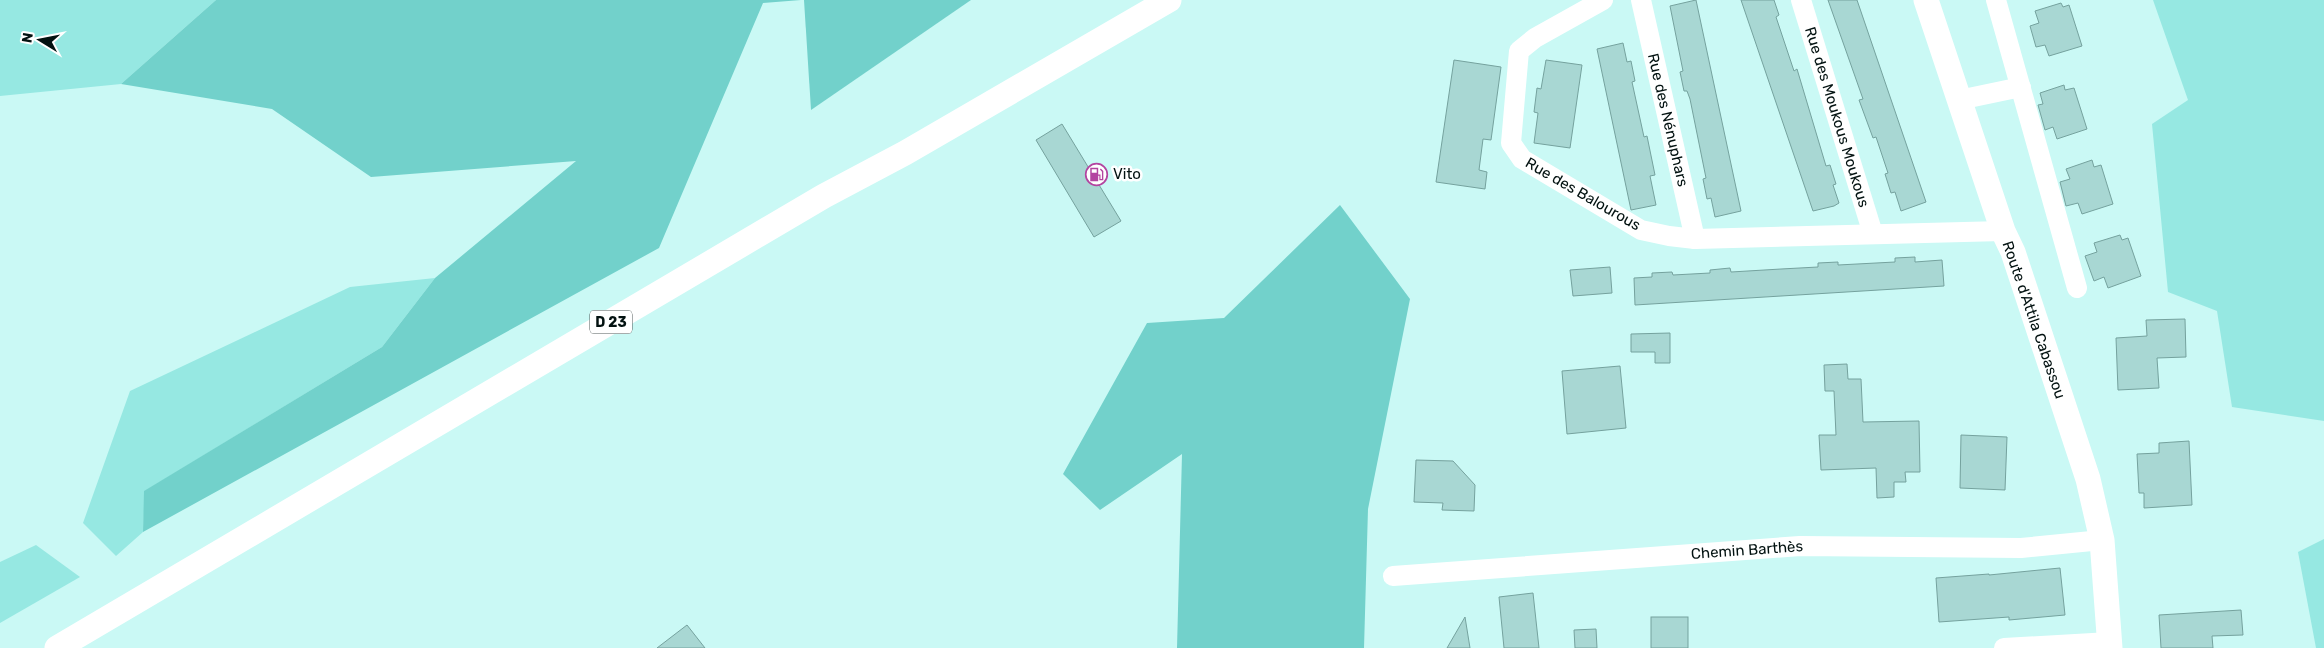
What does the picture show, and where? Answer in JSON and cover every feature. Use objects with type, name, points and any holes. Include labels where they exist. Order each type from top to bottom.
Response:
[{"type":"main road","name":"D 23","points":[[57,648],[816,201],[905,153],[1168,0]]},
{"type":"main road","name":"Route d'Attila Cabassou","points":[[1926,0],[2003,231],[2013,252],[2088,479],[2102,540],[2110,645]]},
{"type":"street","name":"Rue des Balourous","points":[[1603,0],[1535,38],[1519,51],[1512,143],[1522,159],[1641,230],[1694,239],[2003,231]]},
{"type":"street","name":"Rue des Nénuphars","points":[[1641,0],[1694,239]]},
{"type":"street","name":"Rue des Moukous Moukous","points":[[1801,0],[1873,234]]},
{"type":"street","points":[[1996,0],[2076,288]]},
{"type":"street","points":[[1959,100],[2021,88]]},
{"type":"street","name":"Chemin Barthès","points":[[1393,576],[1800,546],[2021,548],[2102,540]]},
{"type":"street","points":[[2004,648],[2110,645]]},
{"type":"shaded area","points":[[0,0],[216,0],[121,84],[0,96]]},
{"type":"shaded area","points":[[216,0],[801,0],[763,3],[659,248],[143,532],[144,491],[382,347],[435,278],[576,161],[371,177],[272,109],[121,84]]},
{"type":"shaded area","points":[[804,0],[971,0],[811,110]]},
{"type":"shaded area","points":[[2153,0],[2324,0],[2324,421],[2232,407],[2217,311],[2168,292],[2152,124],[2188,100]]},
{"type":"shaded area","points":[[1340,205],[1410,299],[1368,509],[1364,648],[1177,648],[1182,454],[1100,510],[1063,474],[1147,323],[1224,318]]},
{"type":"shaded area","points":[[435,278],[382,347],[145,491],[143,532],[116,556],[83,523],[130,391],[350,287]]},
{"type":"shaded area","points":[[2324,539],[2324,648],[2316,648],[2298,552]]},
{"type":"shaded area","points":[[36,545],[80,577],[0,623],[0,562]]},
{"type":"building","points":[[1696,0],[1741,211],[1715,217],[1711,198],[1707,199],[1703,179],[1706,178],[1690,99],[1687,91],[1684,91],[1680,72],[1683,71],[1670,6]]},
{"type":"building","points":[[1741,0],[1774,0],[1779,15],[1776,17],[1794,71],[1797,69],[1826,166],[1830,165],[1836,184],[1833,185],[1839,203],[1834,206],[1813,211]]},
{"type":"building","points":[[1828,0],[1857,0],[1926,202],[1901,211],[1895,192],[1891,193],[1885,174],[1888,173],[1876,137],[1873,138],[1859,100],[1863,99]]},
{"type":"building","points":[[2061,3],[2063,7],[2069,5],[2082,46],[2049,56],[2045,45],[2036,47],[2030,26],[2039,23],[2035,11]]},
{"type":"building","points":[[1623,43],[1627,62],[1631,61],[1635,81],[1632,82],[1644,137],[1647,136],[1655,175],[1650,176],[1656,205],[1631,210],[1597,49]]},
{"type":"building","points":[[1454,60],[1501,67],[1491,140],[1483,139],[1479,170],[1487,172],[1485,189],[1436,182]]},
{"type":"building","points":[[1546,60],[1582,65],[1570,148],[1534,143],[1538,113],[1534,112],[1537,88],[1541,89]]},
{"type":"building","points":[[2064,85],[2065,90],[2074,88],[2087,129],[2057,139],[2053,127],[2045,130],[2038,105],[2043,104],[2040,93]]},
{"type":"building","points":[[1062,124],[1121,221],[1094,237],[1036,140]]},
{"type":"building","points":[[2092,160],[2094,167],[2101,165],[2113,204],[2082,214],[2078,203],[2066,206],[2060,182],[2070,179],[2066,169]]},
{"type":"building","points":[[2120,235],[2122,240],[2128,238],[2141,276],[2108,288],[2104,277],[2094,281],[2085,256],[2097,252],[2094,243]]},
{"type":"building","points":[[1915,257],[1915,262],[1942,260],[1944,286],[1635,305],[1634,278],[1652,277],[1652,273],[1672,272],[1673,275],[1710,273],[1710,270],[1730,268],[1731,272],[1818,267],[1818,263],[1838,262],[1838,265],[1895,262],[1895,258]]},
{"type":"building","points":[[1610,267],[1612,293],[1573,296],[1570,270]]},
{"type":"building","points":[[2185,319],[2186,357],[2157,358],[2159,388],[2118,390],[2116,338],[2147,336],[2146,320]]},
{"type":"building","points":[[1670,333],[1670,363],[1655,363],[1655,352],[1631,352],[1631,334]]},
{"type":"building","points":[[1847,364],[1848,379],[1861,379],[1863,422],[1919,421],[1920,472],[1905,472],[1906,482],[1894,482],[1894,497],[1877,498],[1876,468],[1821,470],[1819,435],[1836,435],[1834,391],[1825,391],[1824,365]]},
{"type":"building","points":[[1620,366],[1626,428],[1567,434],[1562,371]]},
{"type":"building","points":[[1961,435],[2007,437],[2005,490],[1960,488]]},
{"type":"building","points":[[2189,441],[2192,505],[2144,508],[2144,493],[2139,493],[2137,454],[2159,453],[2159,443]]},
{"type":"building","points":[[1416,460],[1453,461],[1475,485],[1474,511],[1442,510],[1443,503],[1414,502]]},
{"type":"building","points":[[2060,568],[2065,615],[2009,620],[2009,617],[1939,622],[1936,578]]},
{"type":"building","points":[[1533,593],[1539,648],[1504,648],[1499,597]]},
{"type":"building","points":[[2241,610],[2243,635],[2212,636],[2213,648],[2161,648],[2159,615]]},
{"type":"building","points":[[1465,617],[1470,648],[1447,648]]},
{"type":"building","points":[[1651,617],[1688,617],[1688,648],[1651,648]]},
{"type":"building","points":[[687,625],[705,648],[657,648]]},
{"type":"building","points":[[1596,629],[1597,648],[1575,648],[1574,630]]},
{"type":"place","name":"Vito","points":[[1097,174]]}]
